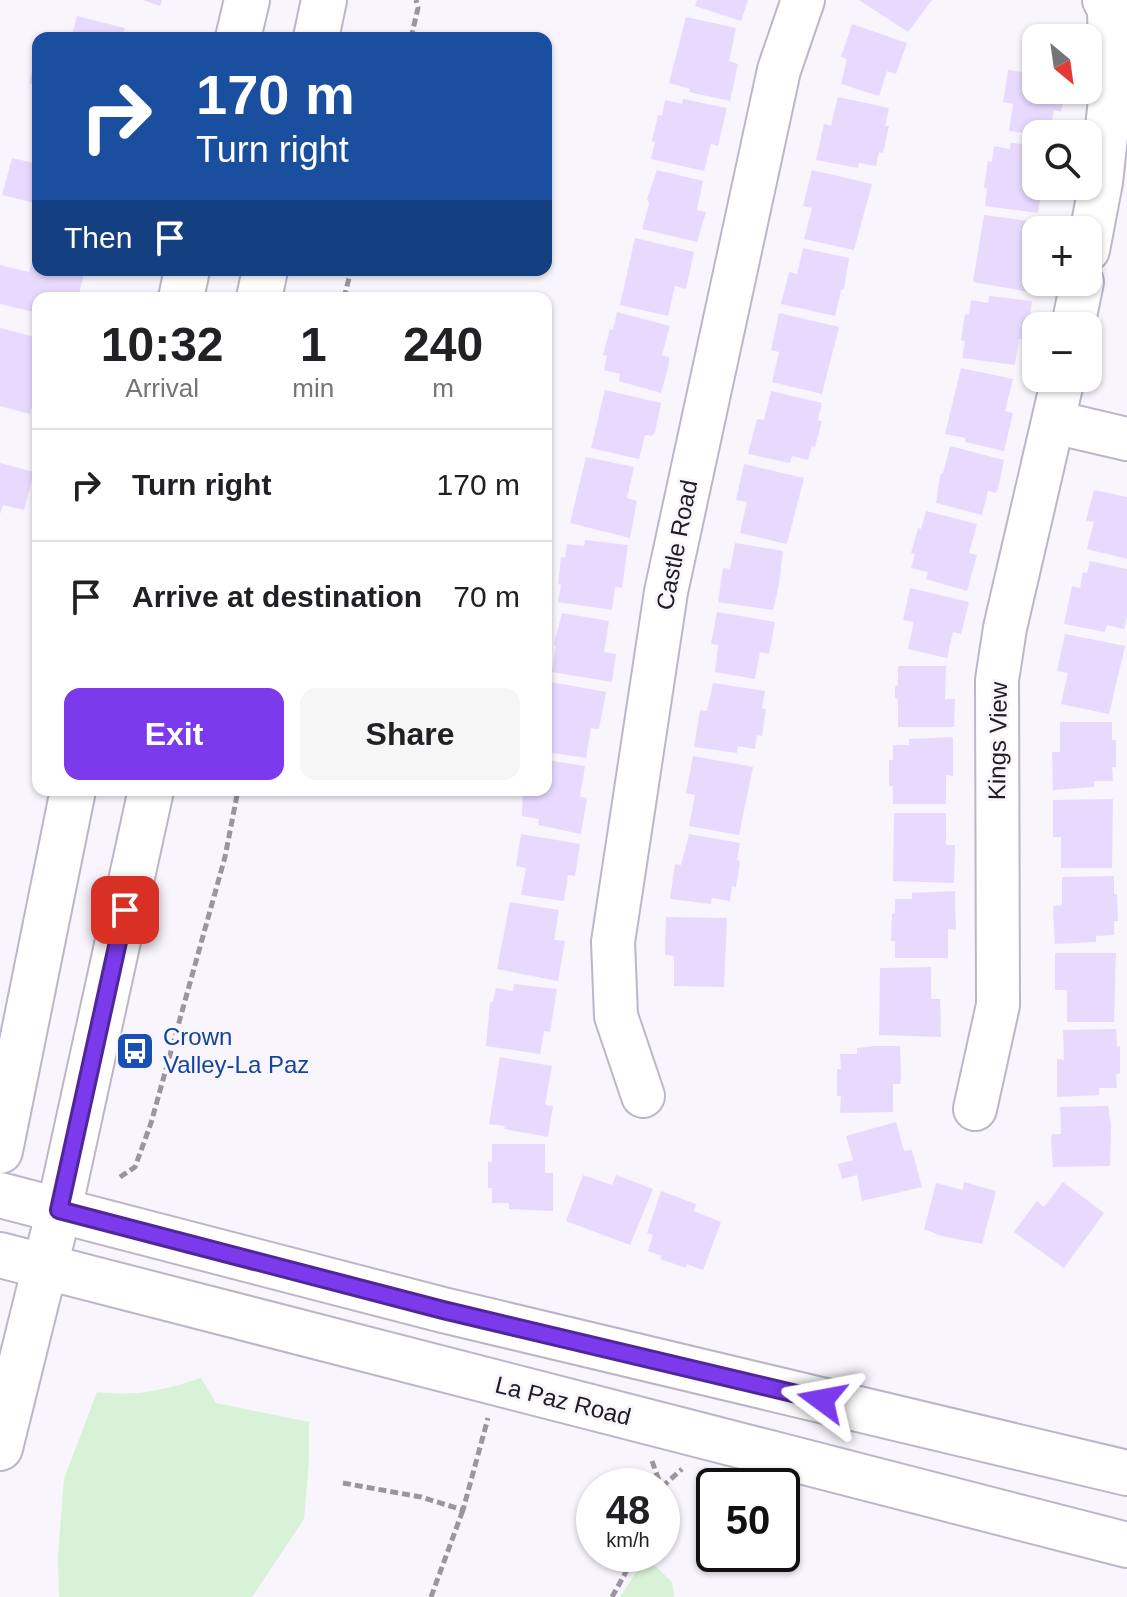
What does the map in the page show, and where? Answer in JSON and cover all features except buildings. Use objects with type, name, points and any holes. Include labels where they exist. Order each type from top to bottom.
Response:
[{"type":"main road","points":[[239,32],[247,0]]},
{"type":"main road","points":[[317,32],[324,0]]},
{"type":"main road","points":[[0,1151],[72,796]]},
{"type":"main road","points":[[0,1448],[59,1210],[150,796]]},
{"type":"main road","points":[[0,1195],[458,1313],[1127,1473]]},
{"type":"main road","name":"La Paz Road","points":[[0,1255],[1127,1545]]},
{"type":"street","name":"Castle Road","points":[[643,1096],[616,1016],[613,942],[666,592],[779,70],[803,0]]},
{"type":"street","points":[[1094,216],[1111,91],[1109,9],[1104,0]]},
{"type":"street","name":"Kings View","points":[[975,1109],[998,1005],[997,680],[1005,628],[1060,392]]},
{"type":"street","points":[[1054,422],[1127,439]]},
{"type":"path","points":[[412,32],[418,8],[416,0]]},
{"type":"path","points":[[120,1177],[135,1167],[151,1123],[225,857],[237,796]]},
{"type":"path","points":[[431,1597],[463,1510],[488,1417]]},
{"type":"path","points":[[651,1457],[655,1468]]},
{"type":"path","points":[[680,1470],[686,1465]]},
{"type":"path","points":[[343,1483],[421,1497],[463,1510]]},
{"type":"path","points":[[612,1597],[626,1572]]},
{"type":"green space","points":[[201,1378],[216,1403],[309,1422],[304,1519],[252,1597],[59,1597],[58,1555],[64,1479],[97,1392],[125,1394],[150,1391]]},
{"type":"green space","points":[[636,1572],[662,1572],[672,1582],[674,1597],[620,1597]]},
{"type":"place","name":"Crown Valley-La Paz","points":[[135,1051]]},
{"type":"route","points":[[125,910],[59,1210],[443,1310],[822,1400]]}]
